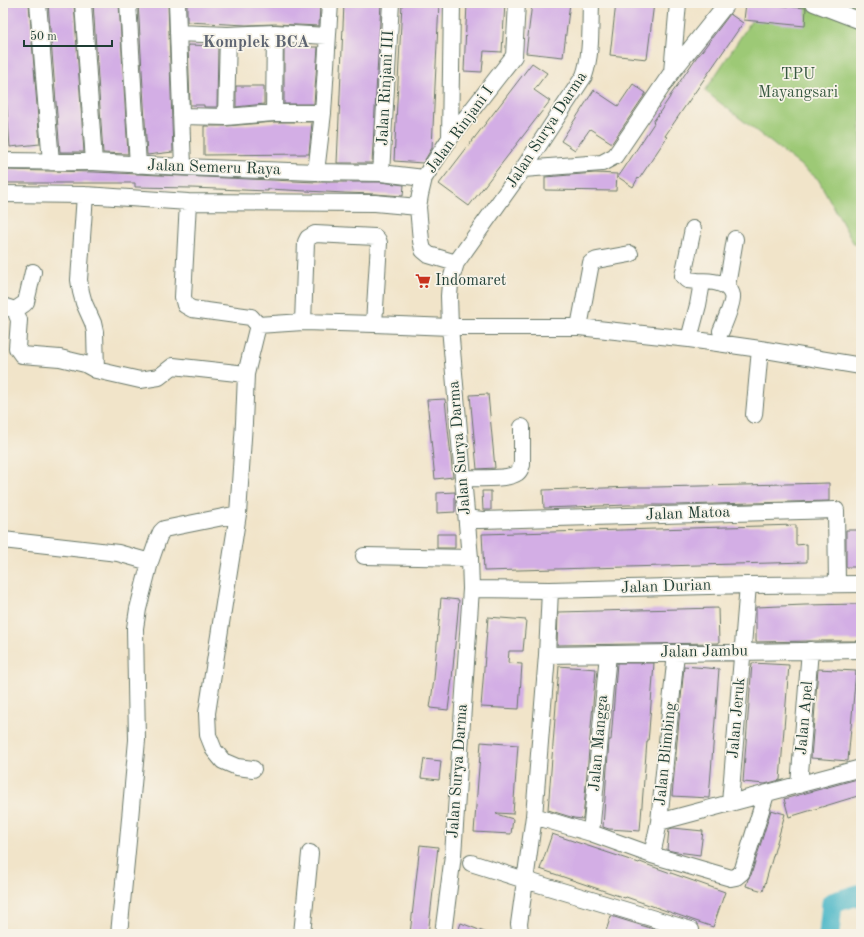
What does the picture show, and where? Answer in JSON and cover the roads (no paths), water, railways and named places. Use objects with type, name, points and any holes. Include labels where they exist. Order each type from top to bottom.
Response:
[{"type":"street","points":[[38,3],[51,162]]},
{"type":"street","points":[[83,3],[94,162]]},
{"type":"street","points":[[128,3],[138,165]]},
{"type":"street","points":[[177,3],[183,167]]},
{"type":"street","points":[[316,172],[323,113],[330,3]]},
{"type":"street","name":"Jalan Rinjani III","points":[[381,173],[391,3]]},
{"type":"street","points":[[450,138],[452,3]]},
{"type":"street","name":"Jalan Rinjani I","points":[[456,263],[429,255],[423,250],[418,207],[424,178],[450,138],[514,56],[517,3]]},
{"type":"street","name":"Jalan Surya Darma","points":[[443,934],[453,855],[471,589],[467,518],[450,327],[449,289],[456,263],[523,169],[584,76],[588,66],[590,53],[591,3]]},
{"type":"street","points":[[672,72],[678,3]]},
{"type":"street","points":[[523,169],[602,163],[615,156],[672,72],[727,3]]},
{"type":"street","points":[[814,3],[861,21]]},
{"type":"street","points":[[178,33],[228,35],[275,33],[327,36]]},
{"type":"street","points":[[274,113],[275,33]]},
{"type":"street","points":[[226,117],[228,35]]},
{"type":"street","points":[[181,116],[226,117],[274,113],[323,113]]},
{"type":"street","name":"Jalan Semeru Raya","points":[[3,161],[94,162],[183,167],[381,173],[424,178]]},
{"type":"street","points":[[3,194],[85,195],[188,202],[375,203],[418,207]]},
{"type":"street","points":[[85,195],[79,280],[84,303],[93,323],[95,332],[96,370]]},
{"type":"street","points":[[188,202],[183,297],[184,305],[192,309],[251,317],[258,325]]},
{"type":"street","points":[[693,229],[683,276],[686,280],[711,281],[726,286],[732,295],[732,302],[721,331]]},
{"type":"street","points":[[303,322],[306,242],[308,238],[315,234],[375,237],[378,240],[374,324]]},
{"type":"street","points":[[726,286],[735,239]]},
{"type":"street","points":[[579,327],[591,263],[598,260],[630,254]]},
{"type":"street","points":[[33,272],[26,302],[9,308],[19,320],[17,348],[22,356],[60,358],[85,364],[96,370],[140,380],[159,378],[173,366],[246,374]]},
{"type":"street","points":[[689,339],[698,305],[700,288],[697,280]]},
{"type":"street","points":[[258,325],[303,322],[450,327],[579,327],[689,339],[861,366]]},
{"type":"street","points":[[253,769],[237,767],[223,761],[218,756],[208,735],[207,713],[238,514],[246,374],[258,325]]},
{"type":"street","points":[[754,415],[760,349]]},
{"type":"street","points":[[463,478],[506,477],[520,471],[522,466],[522,427]]},
{"type":"street","name":"Jalan Matoa","points":[[467,518],[482,520],[836,510],[837,584]]},
{"type":"street","points":[[118,934],[137,740],[135,628],[138,609],[150,562],[158,539],[164,530],[238,514]]},
{"type":"street","points":[[3,540],[118,552],[150,562]]},
{"type":"street","points":[[364,556],[470,558]]},
{"type":"street","name":"Jalan Durian","points":[[471,589],[550,590],[861,584]]},
{"type":"street","name":"Jalan Jeruk","points":[[730,803],[748,585]]},
{"type":"street","points":[[521,934],[519,924],[534,816],[547,655],[550,590]]},
{"type":"street","name":"Jalan Apel","points":[[799,785],[810,650]]},
{"type":"street","name":"Jalan Jambu","points":[[547,655],[861,650]]},
{"type":"street","name":"Jalan Blimbing","points":[[652,855],[659,822],[676,653]]},
{"type":"street","name":"Jalan Mangga","points":[[591,833],[608,654]]},
{"type":"street","points":[[659,822],[861,768]]},
{"type":"street","points":[[534,816],[591,833],[652,855],[731,878],[736,877],[742,872],[766,794]]},
{"type":"street","points":[[302,934],[310,853]]},
{"type":"street","points":[[471,863],[691,930]]},
{"type":"waterway","points":[[829,934],[832,903],[861,894]]},
{"type":"place","name":"Indomaret","points":[[423,281]]},
{"type":"district","name":"Komplek BCA","points":[[256,42]]},
{"type":"park label","name":"TPU Mayangsari","points":[[798,84]]}]
